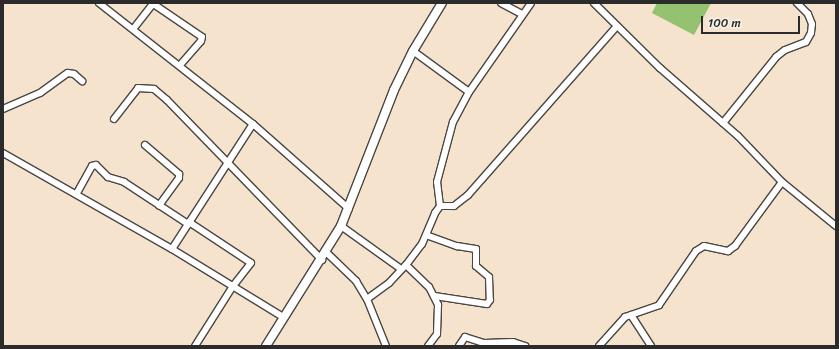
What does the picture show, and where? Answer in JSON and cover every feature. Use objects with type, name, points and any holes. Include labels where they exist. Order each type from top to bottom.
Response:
[{"type":"street","points":[[99,3],[134,28],[253,124],[349,209]]},
{"type":"street","points":[[134,28],[152,3],[202,37],[201,41],[180,65]]},
{"type":"street","points":[[266,346],[283,317],[322,260],[341,226],[349,209],[376,134],[413,51],[442,3]]},
{"type":"street","points":[[501,3],[522,14]]},
{"type":"street","points":[[367,299],[378,293],[404,267],[426,235],[435,213],[440,206],[437,182],[453,122],[469,92],[531,3]]},
{"type":"street","points":[[594,3],[723,123],[782,182],[836,226]]},
{"type":"street","points":[[723,123],[776,57],[785,50],[806,42],[811,34],[812,24],[808,14],[797,3]]},
{"type":"street","points":[[440,206],[454,206],[464,198],[617,26]]},
{"type":"street","points":[[413,51],[469,92]]},
{"type":"street","points":[[3,109],[40,93],[68,73],[74,74],[82,80]]},
{"type":"street","points":[[114,119],[138,88],[154,89],[167,100],[322,260]]},
{"type":"street","points":[[172,248],[253,124]]},
{"type":"street","points":[[145,145],[179,174],[180,178],[159,206]]},
{"type":"street","points":[[3,153],[172,248],[283,317]]},
{"type":"street","points":[[77,194],[92,166],[96,165],[108,177],[124,182],[159,206],[251,262],[233,286],[195,346]]},
{"type":"street","points":[[599,346],[620,322],[631,315],[659,305],[696,251],[704,246],[728,251],[735,246],[782,182]]},
{"type":"street","points":[[341,226],[404,267],[435,296],[438,304],[438,328],[428,346]]},
{"type":"street","points":[[426,235],[457,246],[476,249],[476,266],[489,277],[490,300],[487,304],[435,296]]},
{"type":"street","points":[[326,252],[356,281],[367,299],[386,346]]},
{"type":"street","points":[[631,315],[650,346]]},
{"type":"street","points":[[459,346],[465,337],[484,343],[513,342],[525,346]]},
{"type":"green space","points":[[657,3],[711,3],[694,35],[652,13]]}]
